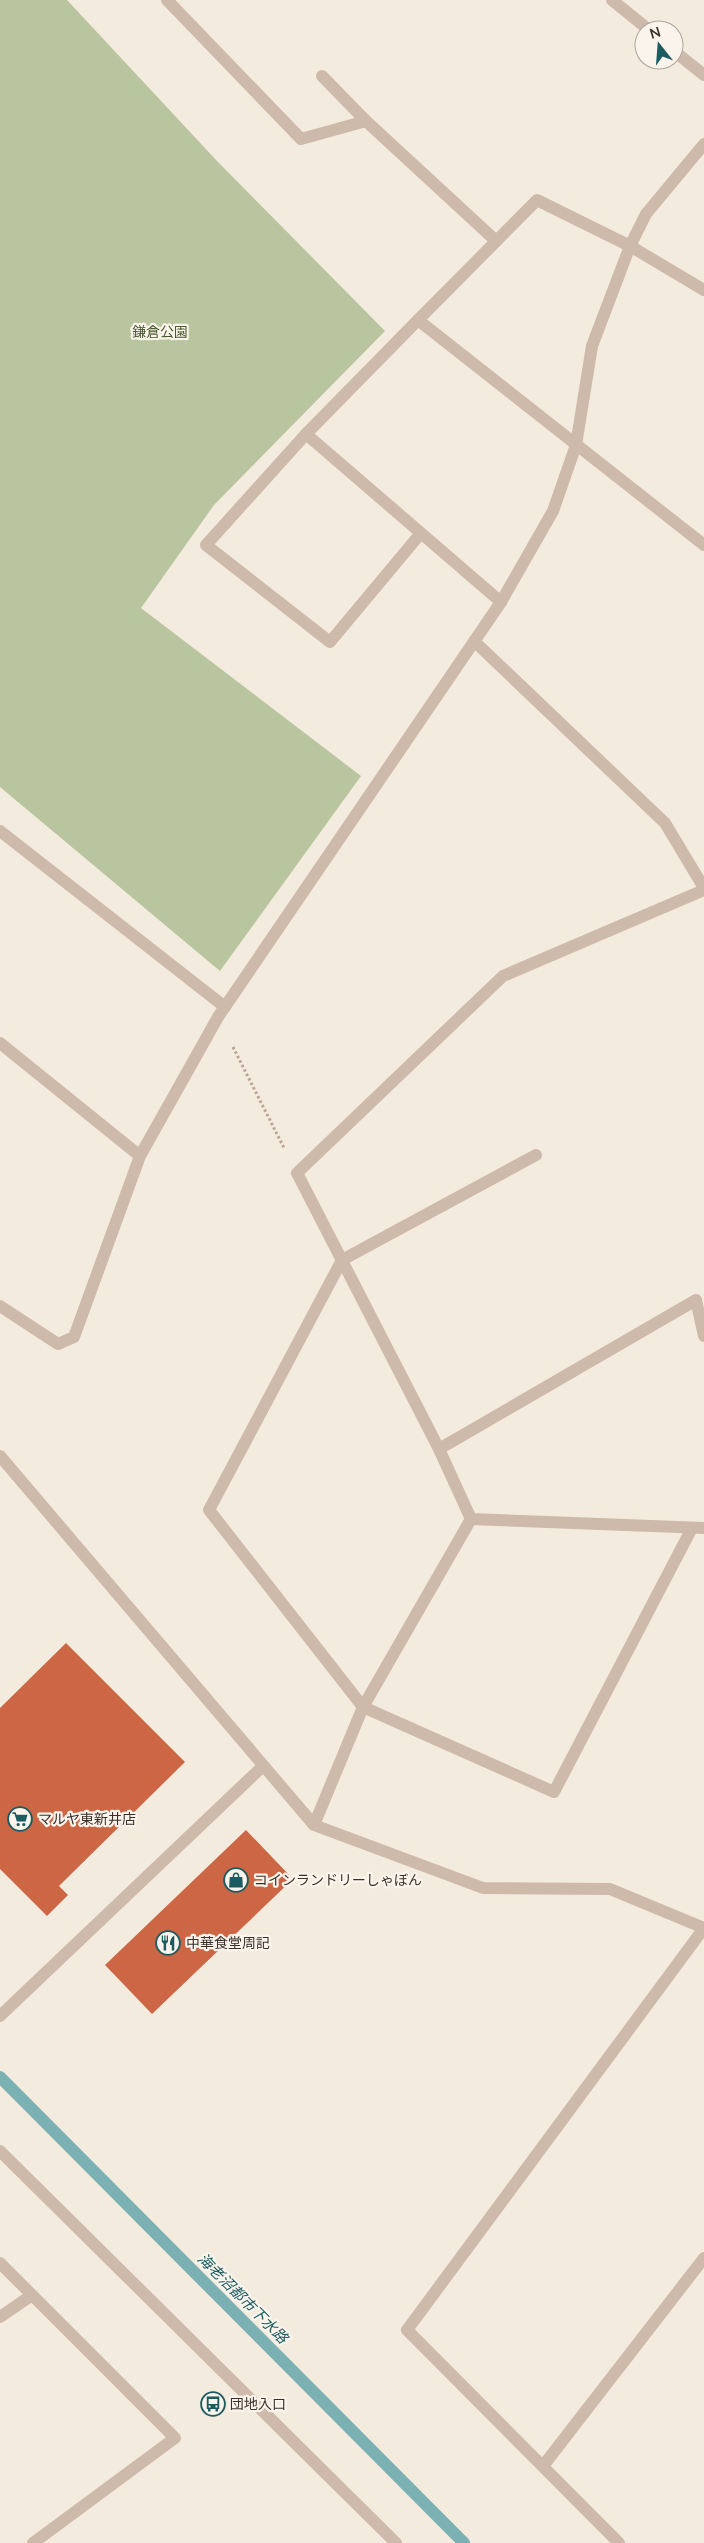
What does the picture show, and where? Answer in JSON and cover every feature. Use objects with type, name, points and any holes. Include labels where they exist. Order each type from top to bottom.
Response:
[{"type":"street","points":[[167,0],[301,139],[366,121]]},
{"type":"street","points":[[612,0],[636,20]]},
{"type":"street","points":[[684,59],[704,75]]},
{"type":"street","points":[[322,76],[366,121],[495,240]]},
{"type":"street","points":[[0,1306],[58,1344],[74,1337],[140,1156],[221,1012],[501,602],[553,511],[576,445],[592,346],[630,246],[646,214],[704,144]]},
{"type":"street","points":[[421,533],[330,642],[206,545],[306,434],[495,240],[537,200],[630,246],[704,290]]},
{"type":"street","points":[[418,320],[704,545]]},
{"type":"street","points":[[306,434],[501,602]]},
{"type":"street","points":[[471,1519],[439,1449],[297,1173],[503,976],[704,889],[665,823],[474,641]]},
{"type":"street","points":[[0,831],[221,1012]]},
{"type":"street","points":[[0,1043],[140,1156]]},
{"type":"street","points":[[471,1519],[698,1528],[554,1792],[362,1707],[209,1510],[342,1260],[536,1155]]},
{"type":"street","points":[[439,1449],[696,1300],[704,1336]]},
{"type":"street","points":[[0,1456],[314,1825],[482,1888],[610,1889],[704,1928],[407,2330],[619,2543]]},
{"type":"street","points":[[314,1825],[362,1707],[471,1519]]},
{"type":"street","points":[[0,2016],[263,1766]]},
{"type":"street","points":[[0,2151],[396,2543]]},
{"type":"street","points":[[543,2466],[704,2258]]},
{"type":"street","points":[[0,2263],[175,2438],[33,2543]]},
{"type":"street","points":[[0,2317],[32,2295]]},
{"type":"path","points":[[221,1012],[297,1173]]},
{"type":"green space","name":"鎌倉公園","points":[[0,0],[67,0],[217,161],[385,331],[214,505],[141,608],[361,776],[220,971],[0,787]]},
{"type":"building","points":[[66,1643],[185,1762],[59,1886],[68,1895],[47,1916],[0,1869],[0,1708]]},
{"type":"building","points":[[246,1830],[293,1879],[152,2014],[105,1965]]},
{"type":"waterway","name":"海老沼都市下水路","points":[[0,2077],[464,2543]]},
{"type":"place","name":"マルヤ東新井店","points":[[20,1819]]},
{"type":"place","name":"コインランドリーしゃぼん","points":[[236,1880]]},
{"type":"place","name":"中華食堂周記","points":[[168,1943]]},
{"type":"place","name":"団地入口","points":[[213,2404]]}]
